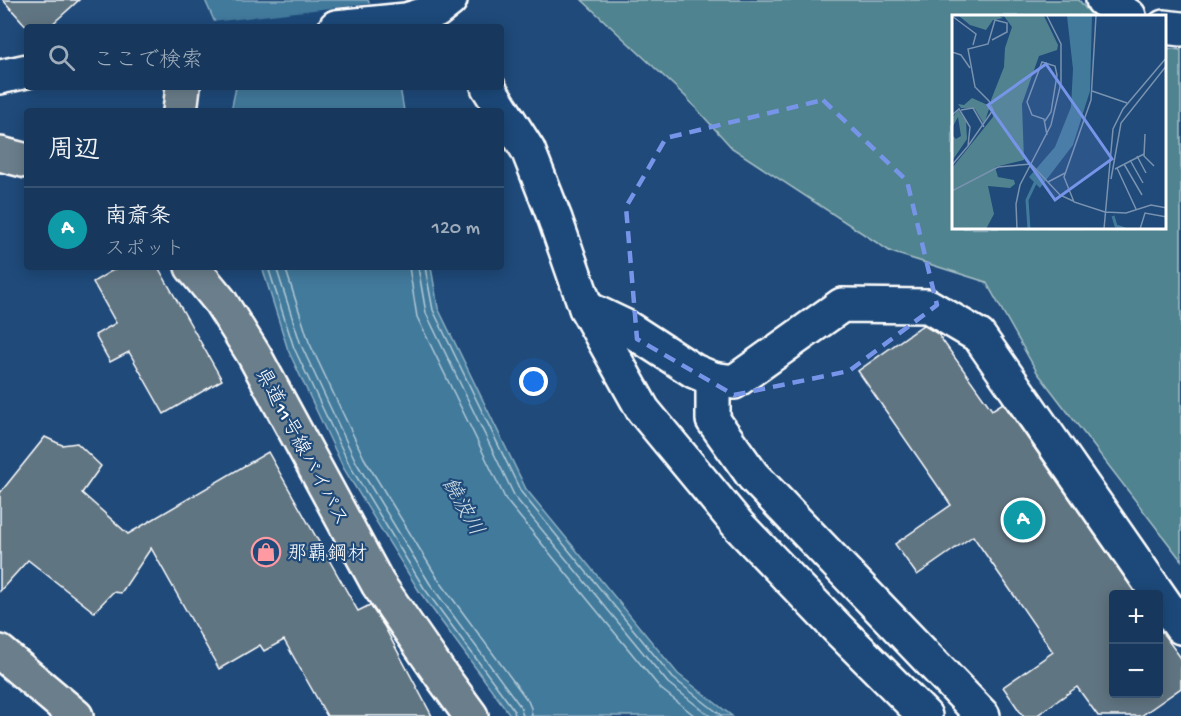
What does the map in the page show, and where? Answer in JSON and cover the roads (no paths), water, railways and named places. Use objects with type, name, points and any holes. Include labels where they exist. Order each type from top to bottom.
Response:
[{"type":"main road","points":[[180,108],[183,90]]},
{"type":"main road","points":[[0,154],[24,160]]},
{"type":"main road","name":"県道11号線バイパス","points":[[194,270],[220,301],[254,355],[378,584],[471,716]]},
{"type":"main road","points":[[0,652],[76,716]]},
{"type":"street","points":[[1103,0],[1127,15]]},
{"type":"street","points":[[356,24],[434,12]]},
{"type":"street","points":[[1166,27],[1181,29]]},
{"type":"street","points":[[0,77],[24,72]]},
{"type":"street","points":[[490,90],[501,108]]},
{"type":"street","points":[[504,112],[528,150],[586,308],[643,410],[739,526],[925,716]]},
{"type":"street","points":[[586,308],[626,327],[694,372],[713,379],[734,382],[842,305],[928,306],[979,336],[1181,627]]},
{"type":"street","points":[[713,379],[712,420],[753,476],[983,716]]},
{"type":"water","points":[[205,0],[368,0],[377,24],[216,24]]},
{"type":"water","points":[[235,90],[400,90],[404,108],[232,108]]},
{"type":"water","name":"饒波川","points":[[263,270],[432,270],[438,308],[526,489],[678,674],[732,716],[511,716],[419,591],[344,469],[288,350]]},
{"type":"place","name":"南斎条","points":[[1023,520]]},
{"type":"place","name":"那覇鋼材","points":[[266,552]]}]
